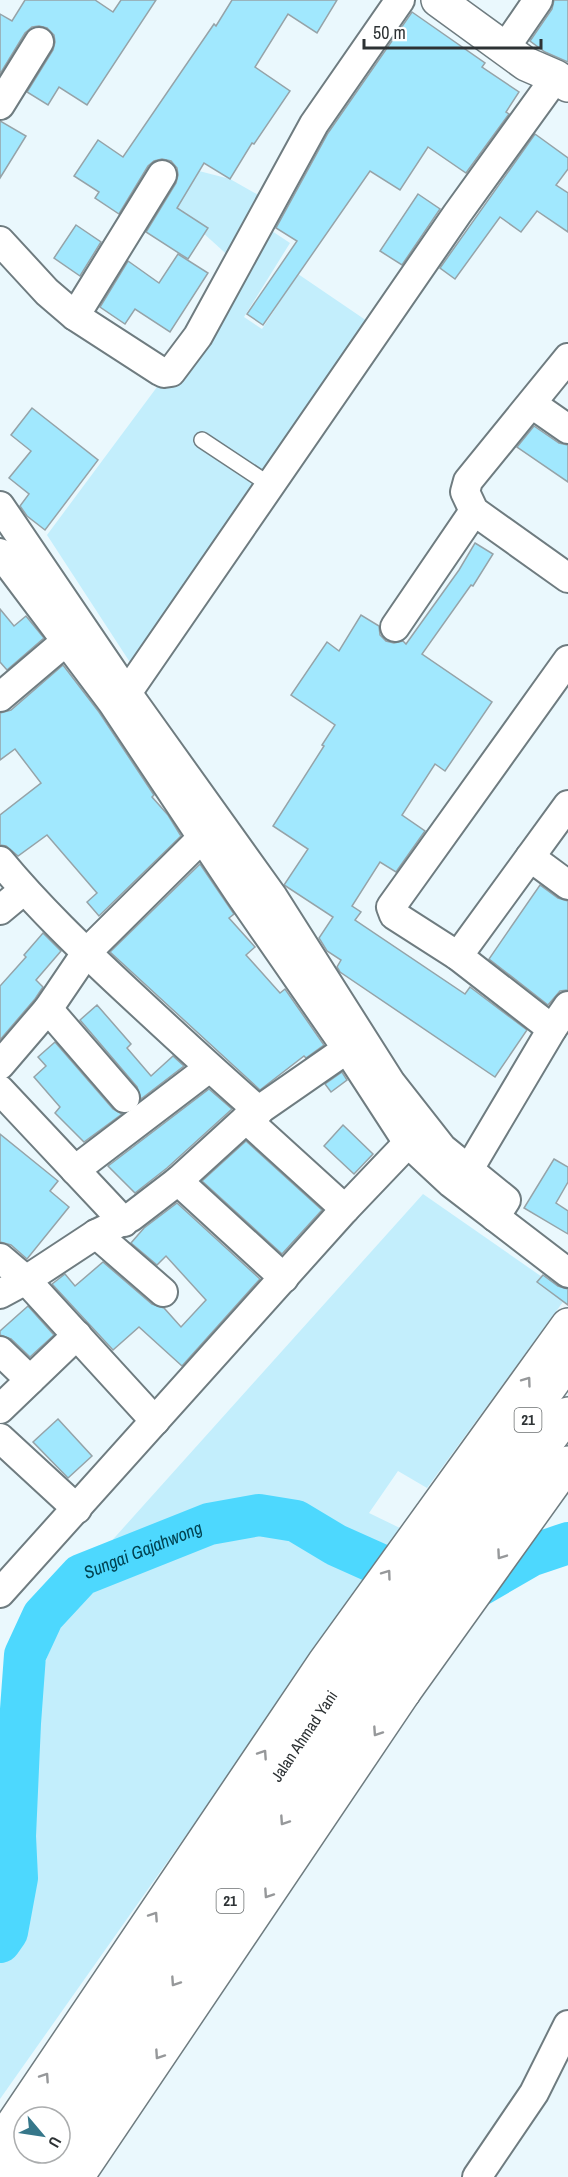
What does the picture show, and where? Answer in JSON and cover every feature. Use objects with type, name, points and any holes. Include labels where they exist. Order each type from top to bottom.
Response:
[{"type":"main road","points":[[438,0],[560,91]]},
{"type":"main road","points":[[77,2177],[389,1657],[500,1484],[537,1448],[568,1324]]},
{"type":"main road","name":"Jalan Ahmad Yani","points":[[537,1448],[568,1361]]},
{"type":"main road","name":"Jalan Ahmad Yani","points":[[72,2132],[389,1657],[500,1484],[568,1414]]},
{"type":"main road","name":"Jalan Ahmad Yani","points":[[56,2105],[334,1670],[389,1657]]},
{"type":"main road","points":[[0,2143],[334,1670]]},
{"type":"street","points":[[0,241],[47,292],[75,316],[160,371],[171,372],[198,336],[314,124],[400,0]]},
{"type":"street","points":[[516,56],[538,0]]},
{"type":"street","points":[[0,105],[39,42]]},
{"type":"street","points":[[120,697],[270,486],[457,214],[560,91]]},
{"type":"street","points":[[75,316],[162,175]]},
{"type":"street","points":[[568,358],[468,482],[465,492],[474,511],[568,578]]},
{"type":"street","points":[[532,404],[568,429]]},
{"type":"street","points":[[0,506],[7,540],[211,829],[408,1143],[451,1182],[499,1211],[568,1273]]},
{"type":"street","points":[[395,627],[474,511]]},
{"type":"street","points":[[0,697],[75,637]]},
{"type":"street","points":[[469,1169],[560,1018],[394,915],[391,907],[568,660]]},
{"type":"street","points":[[458,956],[568,805]]},
{"type":"street","points":[[0,1065],[48,1009],[86,953],[211,829]]},
{"type":"street","points":[[211,829],[273,897],[391,1083],[442,1148],[506,1200],[499,1211]]},
{"type":"street","points":[[530,856],[568,885]]},
{"type":"street","points":[[0,861],[24,890],[86,953],[209,1068],[345,1209]]},
{"type":"street","points":[[0,910],[24,890]]},
{"type":"street","points":[[48,1009],[125,1098]]},
{"type":"street","points":[[0,1294],[26,1280],[96,1234],[124,1222],[178,1181],[252,1115],[347,1049]]},
{"type":"street","points":[[75,1170],[209,1068]]},
{"type":"street","points":[[0,1090],[124,1222]]},
{"type":"street","points":[[0,1593],[345,1209],[408,1143]]},
{"type":"street","points":[[178,1181],[284,1278]]},
{"type":"street","points":[[96,1234],[164,1292]]},
{"type":"street","points":[[0,1258],[26,1280],[155,1421]]},
{"type":"street","points":[[0,1409],[77,1335]]},
{"type":"street","points":[[0,1352],[30,1380]]},
{"type":"street","points":[[0,1438],[77,1509]]},
{"type":"street","points":[[477,2177],[534,2094],[568,2025]]},
{"type":"lane","points":[[202,440],[270,486]]},
{"type":"shaded area","points":[[199,171],[230,179],[278,206],[269,229],[290,243],[244,317],[262,329],[298,274],[370,323],[135,670],[47,535],[244,270],[169,202]]},
{"type":"shaded area","points":[[423,1194],[568,1295],[427,1488],[398,1471],[369,1513],[402,1529],[0,2099],[0,1936],[7,1931],[17,1878],[15,1836],[20,1723],[81,1575]]},
{"type":"building","points":[[25,0],[95,0],[113,12],[121,0],[156,0],[87,105],[59,87],[48,105],[27,92],[53,50],[54,35],[47,28],[32,27],[25,33],[0,74],[0,14],[12,21]]},
{"type":"building","points":[[232,0],[337,0],[317,33],[288,14],[255,67],[290,91],[254,144],[252,143],[230,179],[204,163],[177,208],[208,228],[188,259],[146,232],[176,183],[177,168],[171,161],[162,159],[148,166],[119,214],[95,198],[99,192],[74,176],[98,140],[123,157]]},
{"type":"building","points":[[554,0],[568,0],[568,62],[545,52],[530,41],[552,9]]},
{"type":"building","points":[[412,12],[485,63],[482,67],[519,92],[506,112],[509,114],[466,173],[428,147],[400,190],[370,171],[263,325],[247,314],[297,241],[276,228],[328,133]]},
{"type":"building","points":[[0,121],[26,136],[0,178]]},
{"type":"building","points":[[535,134],[568,158],[568,169],[556,185],[568,193],[568,232],[537,211],[521,232],[500,217],[455,279],[440,268]]},
{"type":"building","points":[[418,194],[440,209],[402,265],[380,251]]},
{"type":"building","points":[[76,225],[101,242],[80,276],[54,258]]},
{"type":"building","points":[[178,254],[208,273],[170,332],[135,309],[125,324],[100,307],[128,261],[159,283]]},
{"type":"building","points":[[32,408],[98,460],[45,530],[27,516],[20,506],[29,494],[9,478],[31,451],[11,435]]},
{"type":"building","points":[[534,426],[559,443],[568,445],[568,482],[517,447]]},
{"type":"building","points":[[475,543],[493,554],[473,586],[471,585],[422,654],[492,702],[445,771],[435,764],[402,815],[425,831],[396,872],[380,862],[352,906],[361,912],[355,920],[465,994],[470,987],[527,1030],[495,1077],[340,972],[337,967],[341,960],[327,951],[319,938],[333,917],[284,885],[308,849],[273,826],[335,725],[291,695],[327,642],[339,651],[361,615],[379,626],[380,635],[386,641],[394,643],[403,641],[406,644],[459,570]]},
{"type":"building","points":[[0,609],[14,626],[26,616],[44,638],[7,670],[0,662]]},
{"type":"building","points":[[63,665],[99,712],[154,795],[152,797],[168,815],[181,836],[99,916],[87,902],[97,893],[47,835],[18,856],[6,846],[0,845],[0,815],[41,783],[15,749],[0,760],[0,713],[11,710]]},
{"type":"building","points":[[200,864],[234,914],[229,918],[255,947],[246,955],[280,993],[285,989],[324,1045],[306,1058],[304,1056],[260,1090],[110,952]]},
{"type":"building","points":[[540,885],[558,898],[568,901],[568,990],[560,991],[548,1005],[489,959]]},
{"type":"building","points":[[43,933],[61,951],[36,980],[43,987],[35,999],[0,1040],[0,986],[26,957],[24,955]]},
{"type":"building","points":[[97,1005],[131,1044],[127,1048],[151,1076],[173,1056],[184,1066],[141,1099],[137,1087],[80,1020]]},
{"type":"building","points":[[55,1042],[113,1109],[122,1114],[84,1142],[55,1113],[60,1107],[34,1077],[46,1066],[38,1057]]},
{"type":"building","points":[[342,1072],[347,1080],[331,1092],[325,1084]]},
{"type":"building","points":[[209,1089],[232,1109],[167,1168],[135,1193],[108,1166]]},
{"type":"building","points":[[343,1125],[373,1154],[354,1174],[324,1146]]},
{"type":"building","points":[[0,1134],[58,1181],[50,1191],[69,1207],[27,1259],[11,1245],[0,1242]]},
{"type":"building","points":[[246,1141],[322,1210],[282,1254],[202,1181]]},
{"type":"building","points":[[554,1159],[568,1167],[568,1182],[556,1203],[568,1211],[568,1234],[524,1208]]},
{"type":"building","points":[[177,1203],[260,1279],[182,1366],[139,1327],[113,1350],[52,1284],[65,1274],[75,1286],[103,1262],[152,1304],[164,1308],[181,1327],[206,1300],[166,1256],[157,1265],[131,1243],[144,1228]]},
{"type":"building","points":[[543,1275],[558,1286],[568,1289],[568,1305],[537,1282]]},
{"type":"building","points":[[28,1306],[54,1335],[30,1357],[11,1339],[0,1335],[0,1331]]},
{"type":"building","points":[[58,1419],[92,1456],[68,1478],[33,1442]]},
{"type":"waterway","name":"Sungai Gajahwong","points":[[0,1942],[7,1932],[17,1878],[15,1836],[25,1655],[43,1616],[81,1575],[209,1524],[259,1515],[296,1521],[336,1545],[432,1588],[480,1585],[530,1556],[568,1543]]}]
